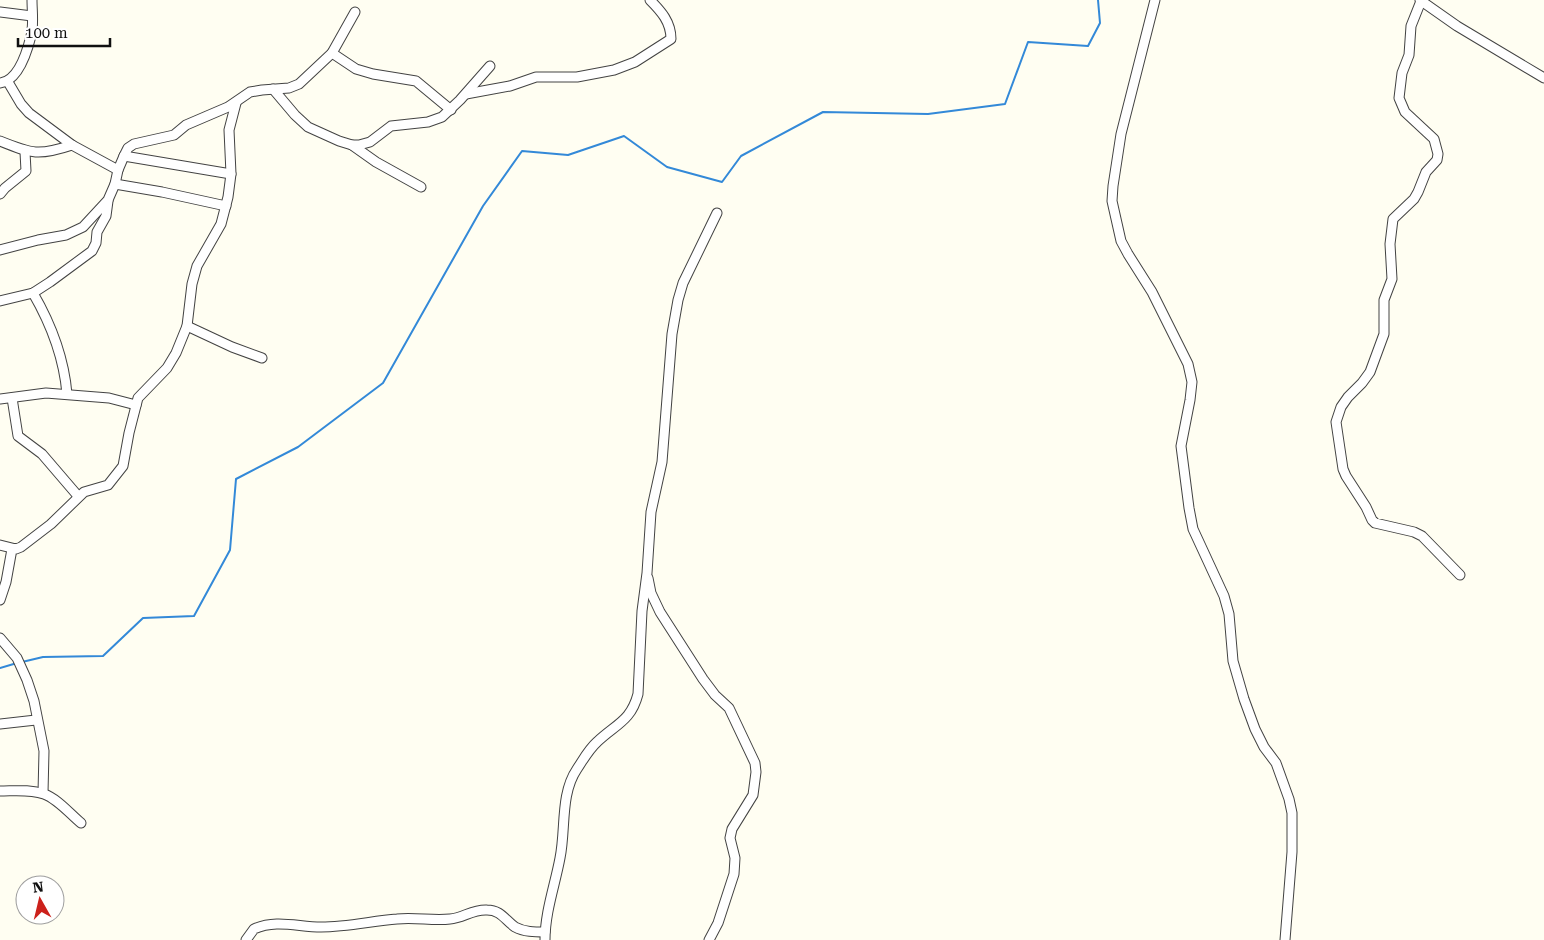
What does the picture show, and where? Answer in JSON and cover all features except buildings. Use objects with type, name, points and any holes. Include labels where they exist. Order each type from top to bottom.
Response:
[{"type":"street","points":[[32,0],[31,35],[28,44],[18,71],[4,82],[29,113],[72,145],[118,170]]},
{"type":"street","points":[[466,94],[510,86],[536,77],[576,77],[600,73],[625,67],[635,62],[671,39],[669,25],[664,14],[650,0]]},
{"type":"street","points":[[1155,0],[1121,134],[1112,186],[1112,201],[1121,241],[1152,292],[1188,364],[1192,382],[1181,446],[1187,499],[1193,529],[1224,596],[1229,614],[1233,661],[1244,699],[1255,729],[1276,763],[1292,813],[1292,852],[1285,940]]},
{"type":"street","points":[[1460,575],[1422,536],[1414,532],[1375,523],[1372,520],[1343,469],[1336,428],[1337,416],[1348,397],[1362,384],[1370,372],[1384,334],[1384,300],[1392,279],[1390,244],[1393,219],[1414,199],[1426,172],[1437,160],[1438,154],[1434,139],[1405,112],[1399,98],[1402,73],[1409,55],[1411,26],[1420,0],[1457,26],[1544,78]]},
{"type":"street","points":[[0,12],[32,16]]},
{"type":"street","points":[[0,301],[33,293],[92,251],[95,247],[97,232],[105,219],[108,200],[115,184],[118,170],[124,156],[134,144],[174,135],[186,125],[232,105],[250,92],[289,88],[299,84],[332,53],[355,12]]},
{"type":"street","points":[[332,53],[356,69],[373,74],[408,79],[421,84],[432,96],[451,110]]},
{"type":"street","points":[[352,145],[370,142],[391,126],[428,122],[442,117],[451,110],[490,66]]},
{"type":"street","points":[[274,89],[295,115],[308,127],[352,145],[376,162],[421,187]]},
{"type":"street","points":[[0,545],[12,549],[19,548],[42,532],[78,496],[87,490],[108,485],[123,466],[136,405],[141,394],[167,368],[176,353],[188,326],[189,304],[197,266],[221,224],[231,174],[230,130],[232,105]]},
{"type":"street","points":[[0,141],[25,152],[48,153],[72,145]]},
{"type":"street","points":[[0,194],[26,171],[25,152]]},
{"type":"street","points":[[124,156],[231,174]]},
{"type":"street","points":[[115,184],[226,206]]},
{"type":"street","points":[[0,250],[77,231],[108,200]]},
{"type":"street","points":[[246,940],[252,931],[258,927],[285,923],[320,927],[403,918],[440,920],[453,919],[473,911],[488,910],[505,916],[516,927],[545,936],[547,916],[561,856],[569,784],[575,771],[595,743],[625,720],[635,706],[640,678],[642,612],[648,573],[651,512],[662,462],[672,334],[682,283],[717,214]]},
{"type":"street","points":[[33,293],[51,328],[62,366],[67,394]]},
{"type":"street","points":[[188,326],[225,344],[262,358]]},
{"type":"street","points":[[0,399],[20,395],[67,394],[109,398],[136,405]]},
{"type":"street","points":[[12,398],[18,436],[42,454],[78,496]]},
{"type":"street","points":[[0,600],[6,582],[12,549]]},
{"type":"street","points":[[648,573],[651,593],[660,612],[703,680],[729,708],[755,762],[756,772],[753,795],[732,829],[730,838],[735,858],[734,874],[718,923],[709,940]]},
{"type":"street","points":[[0,638],[17,658],[34,702],[36,720],[44,751],[43,794]]},
{"type":"street","points":[[0,724],[36,720]]},
{"type":"street","points":[[0,791],[28,791],[43,794],[53,799],[81,823]]},
{"type":"waterway","points":[[22,662],[43,657],[103,656],[143,618],[194,616],[230,550],[236,479],[298,447],[383,383],[483,206],[522,151],[568,155],[624,136],[667,167],[722,182],[741,156],[823,112],[928,114],[1005,104],[1028,42],[1088,46],[1100,23],[1098,0]]},
{"type":"waterway","points":[[0,668],[17,663]]}]
